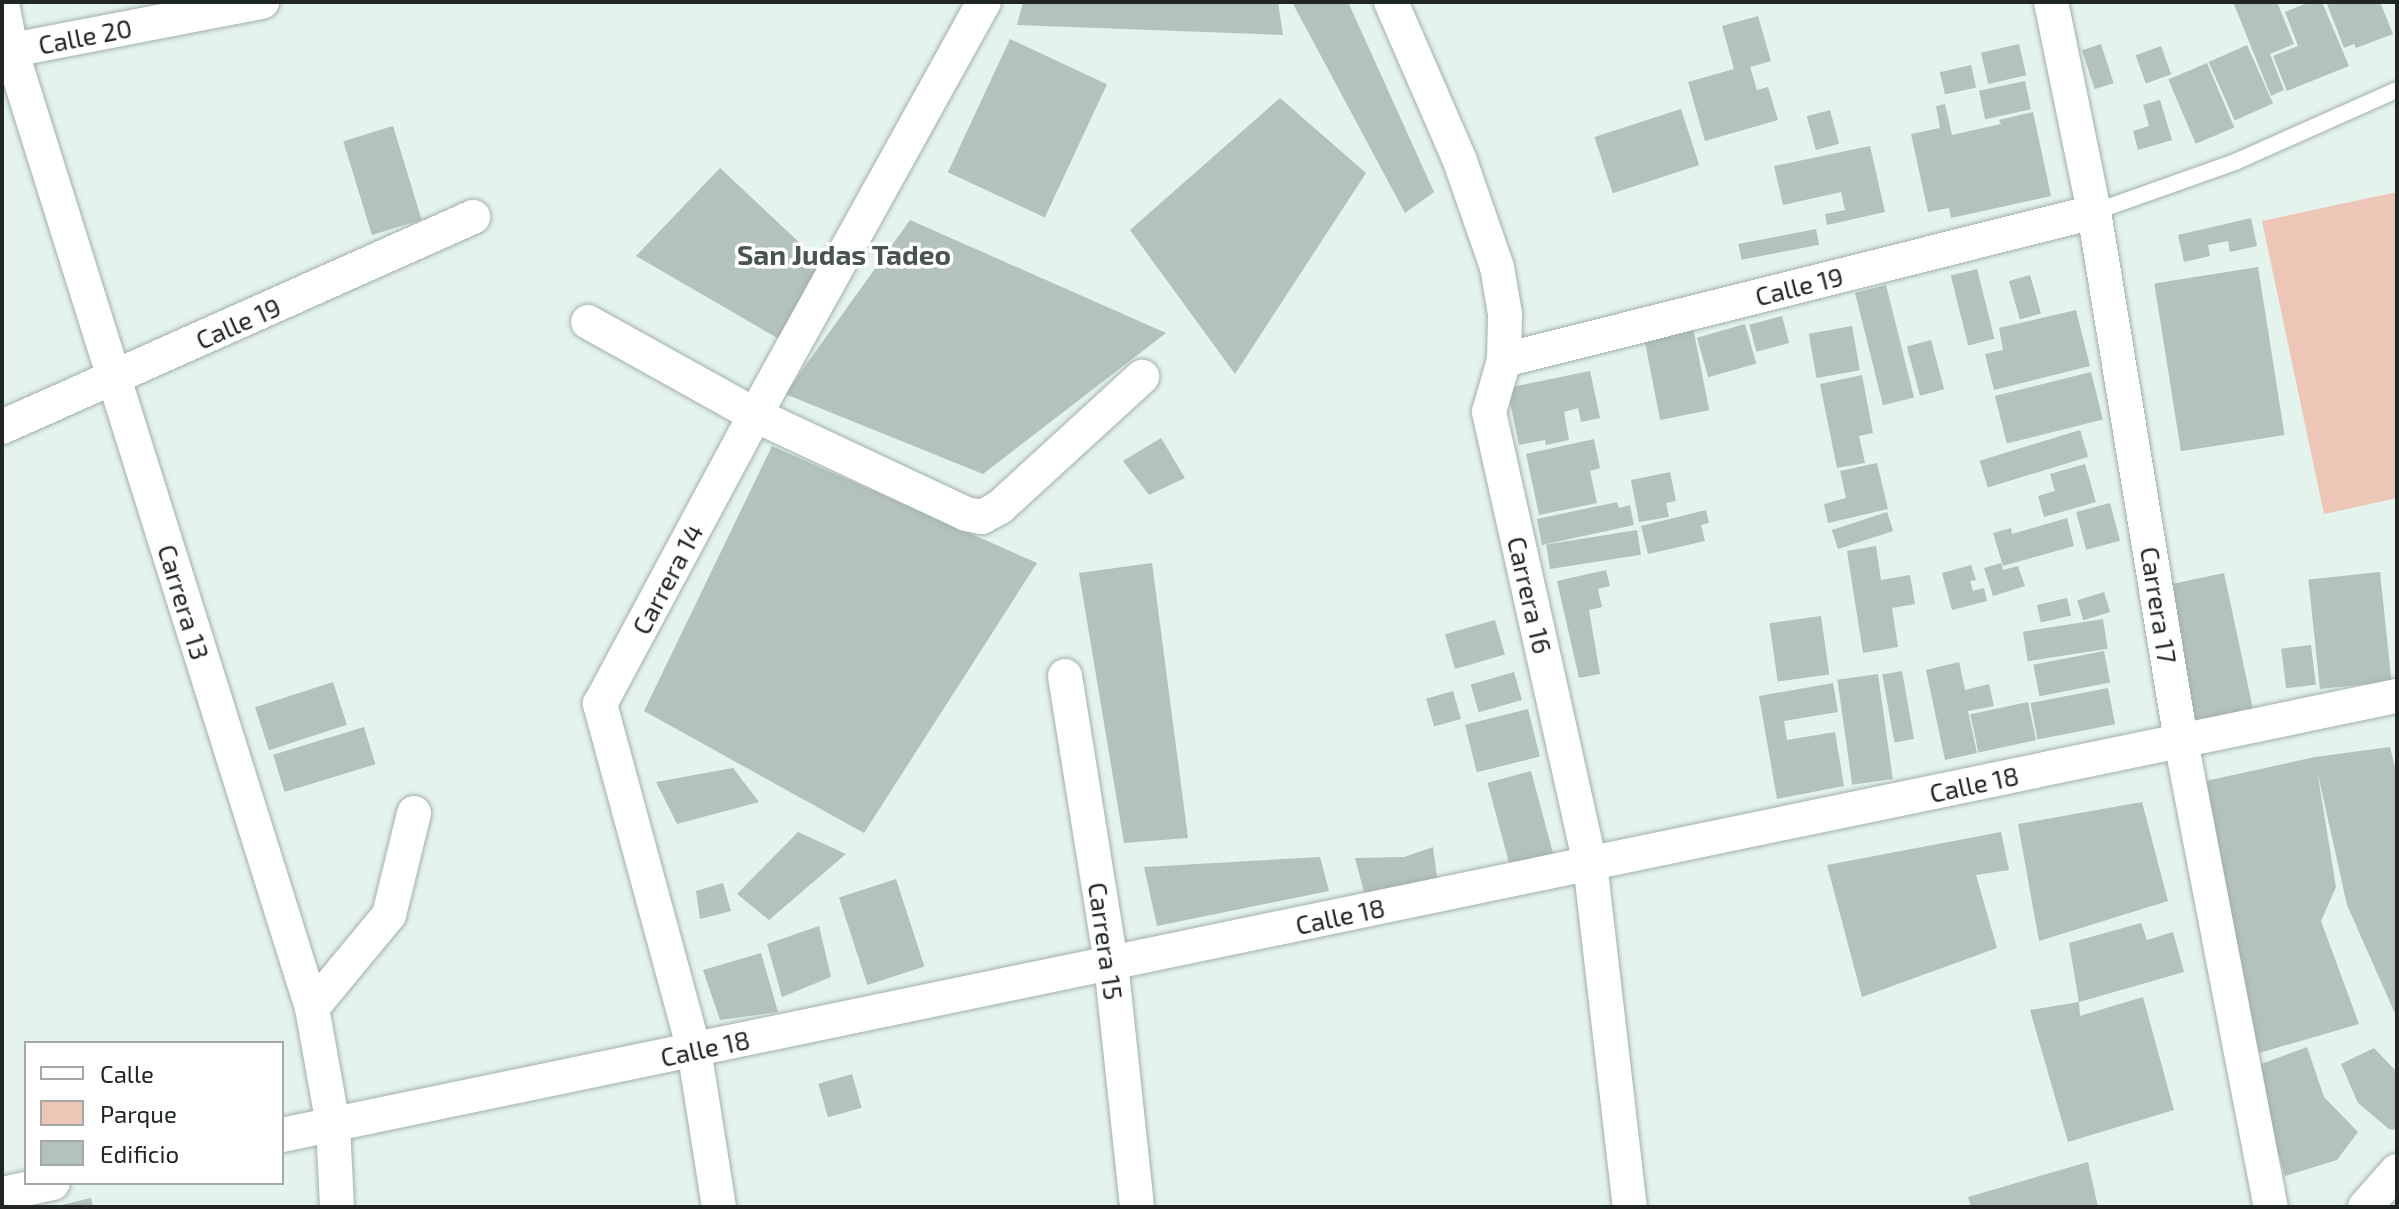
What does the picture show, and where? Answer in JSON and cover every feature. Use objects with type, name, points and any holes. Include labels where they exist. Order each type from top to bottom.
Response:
[{"type":"street","name":"Calle 20","points":[[7,51],[262,2]]},
{"type":"street","name":"Carrera 14","points":[[719,1207],[694,1050],[600,704],[755,415],[984,2]]},
{"type":"street","name":"Carrera 16","points":[[1391,2],[1460,161],[1497,267],[1505,314],[1504,360],[1489,412],[1590,863],[1630,1207]]},
{"type":"street","name":"Carrera 17","points":[[2051,2],[2094,212],[2181,741],[2271,1207]]},
{"type":"street","name":"Carrera 13","points":[[2,3],[7,51],[312,1008],[333,1125],[337,1207]]},
{"type":"street","name":"Calle 19","points":[[1504,360],[2094,212]]},
{"type":"street","name":"Calle 19","points":[[2,427],[473,217]]},
{"type":"street","points":[[588,322],[755,415],[966,514],[982,517],[1000,507],[1142,377]]},
{"type":"street","name":"Carrera 15","points":[[1065,676],[1111,963],[1137,1207]]},
{"type":"street","name":"Calle 18","points":[[284,1135],[2397,696]]},
{"type":"street","points":[[312,1008],[389,915],[414,813]]},
{"type":"street","points":[[2365,1207],[2397,1171]]},
{"type":"street","points":[[2,1194],[44,1185]]},
{"type":"lane","points":[[2094,212],[2235,162],[2397,90]]},
{"type":"green space","points":[[2397,192],[2397,498],[2324,514],[2262,221]]},
{"type":"building","points":[[1023,2],[1278,2],[1283,35],[1017,25]]},
{"type":"building","points":[[1292,2],[1348,2],[1434,192],[1405,213]]},
{"type":"building","points":[[2233,2],[2277,2],[2294,44],[2270,54],[2284,90],[2271,96]]},
{"type":"building","points":[[2310,2],[2322,2],[2349,66],[2287,91],[2273,56],[2298,46],[2285,12]]},
{"type":"building","points":[[2380,2],[2393,34],[2356,48],[2354,44],[2344,48],[2327,4]]},
{"type":"building","points":[[1758,16],[1771,61],[1750,67],[1757,90],[1768,87],[1778,120],[1705,141],[1688,82],[1734,69],[1722,26]]},
{"type":"building","points":[[1010,39],[1107,84],[1045,217],[948,172]]},
{"type":"building","points":[[2019,44],[2026,75],[1988,84],[1981,53]]},
{"type":"building","points":[[2101,44],[2114,83],[2095,89],[2082,50]]},
{"type":"building","points":[[2247,45],[2273,103],[2235,121],[2209,62]]},
{"type":"building","points":[[2161,46],[2171,74],[2146,83],[2136,55]]},
{"type":"building","points":[[2207,63],[2234,127],[2196,144],[2168,79]]},
{"type":"building","points":[[1971,65],[1976,87],[1945,95],[1940,72]]},
{"type":"building","points":[[2025,81],[2031,109],[1985,119],[1979,91]]},
{"type":"building","points":[[1280,98],[1366,173],[1235,374],[1130,230]]},
{"type":"building","points":[[2160,100],[2172,140],[2138,150],[2133,131],[2149,126],[2143,105]]},
{"type":"building","points":[[1945,104],[1952,135],[2001,124],[1999,120],[2033,112],[2051,196],[1951,218],[1949,208],[1928,212],[1911,134],[1940,128],[1936,106]]},
{"type":"building","points":[[1681,109],[1699,165],[1613,193],[1594,137]]},
{"type":"building","points":[[1830,110],[1839,144],[1816,150],[1807,116]]},
{"type":"building","points":[[393,126],[422,220],[372,235],[343,141]]},
{"type":"building","points":[[1870,146],[1885,212],[1827,225],[1825,214],[1845,210],[1841,192],[1783,205],[1774,166]]},
{"type":"building","points":[[720,168],[820,262],[779,339],[636,256]]},
{"type":"building","points":[[2251,218],[2257,246],[2230,252],[2228,241],[2208,245],[2210,256],[2184,262],[2178,235]]},
{"type":"building","points":[[910,220],[1166,333],[983,474],[785,394]]},
{"type":"building","points":[[1816,229],[1819,245],[1742,260],[1738,244]]},
{"type":"building","points":[[2258,267],[2285,435],[2181,451],[2154,283]]},
{"type":"building","points":[[1977,269],[1994,339],[1968,345],[1951,276]]},
{"type":"building","points":[[2030,275],[2041,313],[2020,320],[2009,281]]},
{"type":"building","points":[[1886,285],[1914,398],[1883,405],[1855,293]]},
{"type":"building","points":[[2076,310],[2090,366],[1994,390],[1985,354],[2003,350],[1999,328]]},
{"type":"building","points":[[1782,316],[1789,343],[1756,352],[1749,325]]},
{"type":"building","points":[[1692,322],[1709,410],[1660,420],[1643,332]]},
{"type":"building","points":[[1745,324],[1756,363],[1708,377],[1697,338]]},
{"type":"building","points":[[1852,326],[1860,370],[1816,378],[1809,334]]},
{"type":"building","points":[[1931,340],[1944,389],[1920,396],[1907,346]]},
{"type":"building","points":[[1590,371],[1600,418],[1581,422],[1578,408],[1564,412],[1569,440],[1546,445],[1545,440],[1519,445],[1507,388]]},
{"type":"building","points":[[2091,372],[2103,420],[2007,443],[1995,396]]},
{"type":"building","points":[[1862,375],[1873,433],[1859,436],[1865,463],[1837,468],[1820,384]]},
{"type":"building","points":[[2080,430],[2088,457],[1988,487],[1980,461]]},
{"type":"building","points":[[1161,438],[1185,478],[1149,495],[1123,461]]},
{"type":"building","points":[[1594,439],[1600,468],[1590,471],[1597,503],[1539,515],[1526,454]]},
{"type":"building","points":[[772,446],[1037,563],[864,833],[644,711]]},
{"type":"building","points":[[1877,463],[1888,509],[1828,523],[1824,504],[1846,498],[1840,471]]},
{"type":"building","points":[[2085,464],[2096,502],[2044,517],[2038,496],[2055,491],[2050,474]]},
{"type":"building","points":[[1670,472],[1676,501],[1666,503],[1669,517],[1639,522],[1631,480]]},
{"type":"building","points":[[1617,502],[1619,508],[1630,505],[1634,525],[1542,545],[1537,519]]},
{"type":"building","points":[[2110,503],[2120,541],[2086,550],[2076,512]]},
{"type":"building","points":[[1706,510],[1709,523],[1701,525],[1705,541],[1648,554],[1641,526]]},
{"type":"building","points":[[1887,512],[1893,531],[1838,549],[1832,530]]},
{"type":"building","points":[[2067,518],[2074,546],[2003,566],[1993,533],[2011,528],[2012,534]]},
{"type":"building","points":[[1637,530],[1641,555],[1550,569],[1546,544]]},
{"type":"building","points":[[1876,546],[1881,580],[1910,575],[1915,604],[1892,608],[1898,647],[1863,653],[1847,551]]},
{"type":"building","points":[[1152,563],[1188,838],[1124,843],[1079,573]]},
{"type":"building","points":[[2001,563],[2003,570],[2018,566],[2025,586],[1993,596],[1984,568]]},
{"type":"building","points":[[1971,565],[1976,580],[1970,581],[1973,591],[1984,588],[1987,601],[1952,610],[1942,573]]},
{"type":"building","points":[[1606,570],[1610,586],[1598,589],[1602,607],[1589,610],[1600,674],[1579,678],[1557,581]]},
{"type":"building","points":[[2380,572],[2391,681],[2320,689],[2308,580]]},
{"type":"building","points":[[2224,573],[2254,715],[2193,728],[2162,586]]},
{"type":"building","points":[[2104,592],[2110,612],[2083,620],[2077,600]]},
{"type":"building","points":[[2067,598],[2071,616],[2041,623],[2037,605]]},
{"type":"building","points":[[1821,616],[1829,674],[1778,682],[1770,623]]},
{"type":"building","points":[[2103,619],[2108,649],[2028,661],[2023,632]]},
{"type":"building","points":[[1495,620],[1505,655],[1455,669],[1445,634]]},
{"type":"building","points":[[2311,645],[2316,685],[2286,688],[2281,649]]},
{"type":"building","points":[[2104,651],[2110,682],[2039,696],[2033,665]]},
{"type":"building","points":[[1959,662],[1965,690],[1989,684],[1994,706],[1968,711],[1977,753],[1945,760],[1926,670]]},
{"type":"building","points":[[1902,671],[1914,739],[1894,742],[1882,674]]},
{"type":"building","points":[[1514,672],[1522,700],[1479,712],[1471,684]]},
{"type":"building","points":[[1878,674],[1893,779],[1852,785],[1837,680]]},
{"type":"building","points":[[333,682],[347,725],[269,750],[255,707]]},
{"type":"building","points":[[1833,683],[1838,712],[1784,721],[1787,740],[1835,732],[1844,786],[1777,799],[1759,696]]},
{"type":"building","points":[[2108,688],[2115,724],[2038,739],[2030,703]]},
{"type":"building","points":[[1453,691],[1461,719],[1434,727],[1426,699]]},
{"type":"building","points":[[2028,702],[2036,740],[1978,752],[1970,714]]},
{"type":"building","points":[[1528,709],[1540,757],[1477,772],[1465,725]]},
{"type":"building","points":[[364,727],[375,764],[285,792],[273,755]]},
{"type":"building","points":[[2390,747],[2397,775],[2397,1018],[2347,905],[2317,770],[2336,887],[2321,921],[2359,1024],[2252,1055],[2192,784],[2315,757]]},
{"type":"building","points":[[733,768],[759,802],[677,824],[656,782]]},
{"type":"building","points":[[1531,771],[1554,858],[1511,870],[1488,783]]},
{"type":"building","points":[[2142,802],[2168,901],[2039,941],[2018,824]]},
{"type":"building","points":[[798,832],[846,854],[769,920],[737,894]]},
{"type":"building","points":[[2001,832],[2009,870],[1976,875],[1997,948],[1862,997],[1827,865]]},
{"type":"building","points":[[1433,847],[1438,885],[1365,896],[1355,858],[1404,857]]},
{"type":"building","points":[[1320,857],[1329,891],[1157,926],[1144,867]]},
{"type":"building","points":[[896,879],[924,966],[867,985],[839,898]]},
{"type":"building","points":[[723,883],[731,911],[700,919],[696,891]]},
{"type":"building","points":[[2141,923],[2147,940],[2173,932],[2184,972],[2079,1002],[2069,943]]},
{"type":"building","points":[[819,926],[831,977],[782,997],[767,944]]},
{"type":"building","points":[[761,953],[778,1012],[720,1020],[703,970]]},
{"type":"building","points":[[2143,997],[2174,1110],[2068,1142],[2030,1010],[2079,1002],[2080,1016]]},
{"type":"building","points":[[2307,1047],[2324,1097],[2358,1132],[2337,1160],[2285,1176],[2253,1067]]},
{"type":"building","points":[[2374,1048],[2397,1072],[2397,1130],[2389,1129],[2358,1103],[2341,1064]]},
{"type":"building","points":[[852,1074],[862,1108],[828,1117],[818,1084]]},
{"type":"building","points":[[2088,1162],[2098,1207],[1971,1207],[1968,1197]]},
{"type":"building","points":[[91,1198],[93,1207],[57,1207],[57,1206]]},
{"type":"district","name":"San Judas Tadeo","points":[[844,254]]}]
